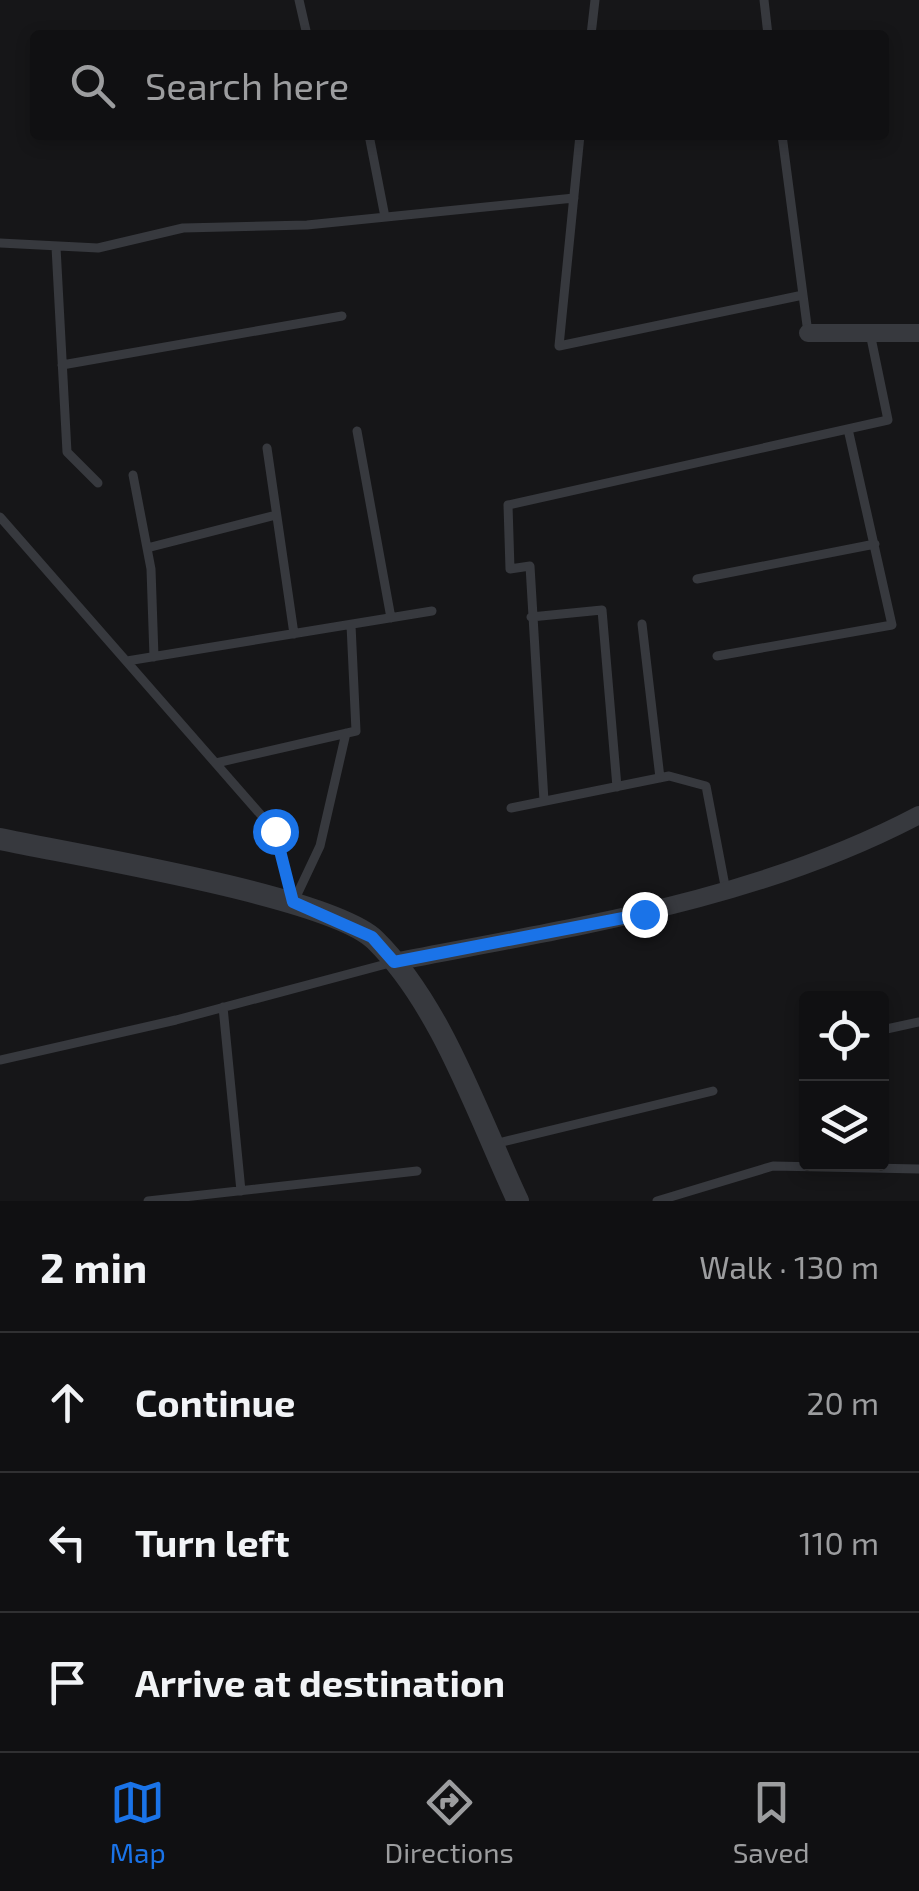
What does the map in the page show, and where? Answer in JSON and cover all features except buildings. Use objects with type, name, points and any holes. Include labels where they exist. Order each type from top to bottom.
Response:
[{"type":"street","points":[[808,333],[919,333]]},
{"type":"street","points":[[394,962],[680,906],[856,848],[919,815]]},
{"type":"street","points":[[0,838],[293,902],[372,937],[420,992],[518,1201]]},
{"type":"lane","points":[[298,0],[305,30]]},
{"type":"lane","points":[[592,30],[595,0]]},
{"type":"lane","points":[[764,0],[767,30]]},
{"type":"lane","points":[[370,140],[385,217]]},
{"type":"lane","points":[[580,140],[558,346],[803,295]]},
{"type":"lane","points":[[783,140],[808,333]]},
{"type":"lane","points":[[0,242],[98,248],[183,228],[385,217],[574,198]]},
{"type":"lane","points":[[56,247],[67,452],[98,483]]},
{"type":"lane","points":[[62,366],[342,316]]},
{"type":"lane","points":[[544,801],[530,566],[510,569],[508,505],[888,420],[870,333]]},
{"type":"lane","points":[[717,656],[892,625],[848,429]]},
{"type":"lane","points":[[357,430],[391,618]]},
{"type":"lane","points":[[266,448],[294,634]]},
{"type":"lane","points":[[133,475],[147,548],[154,656]]},
{"type":"lane","points":[[147,548],[276,515]]},
{"type":"lane","points":[[0,516],[275,831],[293,902]]},
{"type":"lane","points":[[697,579],[874,544]]},
{"type":"lane","points":[[531,617],[602,610],[617,787]]},
{"type":"lane","points":[[127,661],[432,611]]},
{"type":"lane","points":[[642,624],[660,778]]},
{"type":"lane","points":[[216,763],[356,731],[351,625]]},
{"type":"lane","points":[[293,902],[320,846],[346,733]]},
{"type":"lane","points":[[512,808],[660,778],[706,786],[726,891]]},
{"type":"lane","points":[[0,1060],[223,1008],[394,962]]},
{"type":"lane","points":[[223,1008],[241,1190]]},
{"type":"lane","points":[[889,1028],[919,1022]]},
{"type":"lane","points":[[491,1144],[713,1091]]},
{"type":"lane","points":[[657,1201],[772,1166],[919,1169]]},
{"type":"lane","points":[[148,1201],[417,1171]]},
{"type":"route","points":[[275,831],[293,902],[372,937],[394,962],[644,914]]}]
